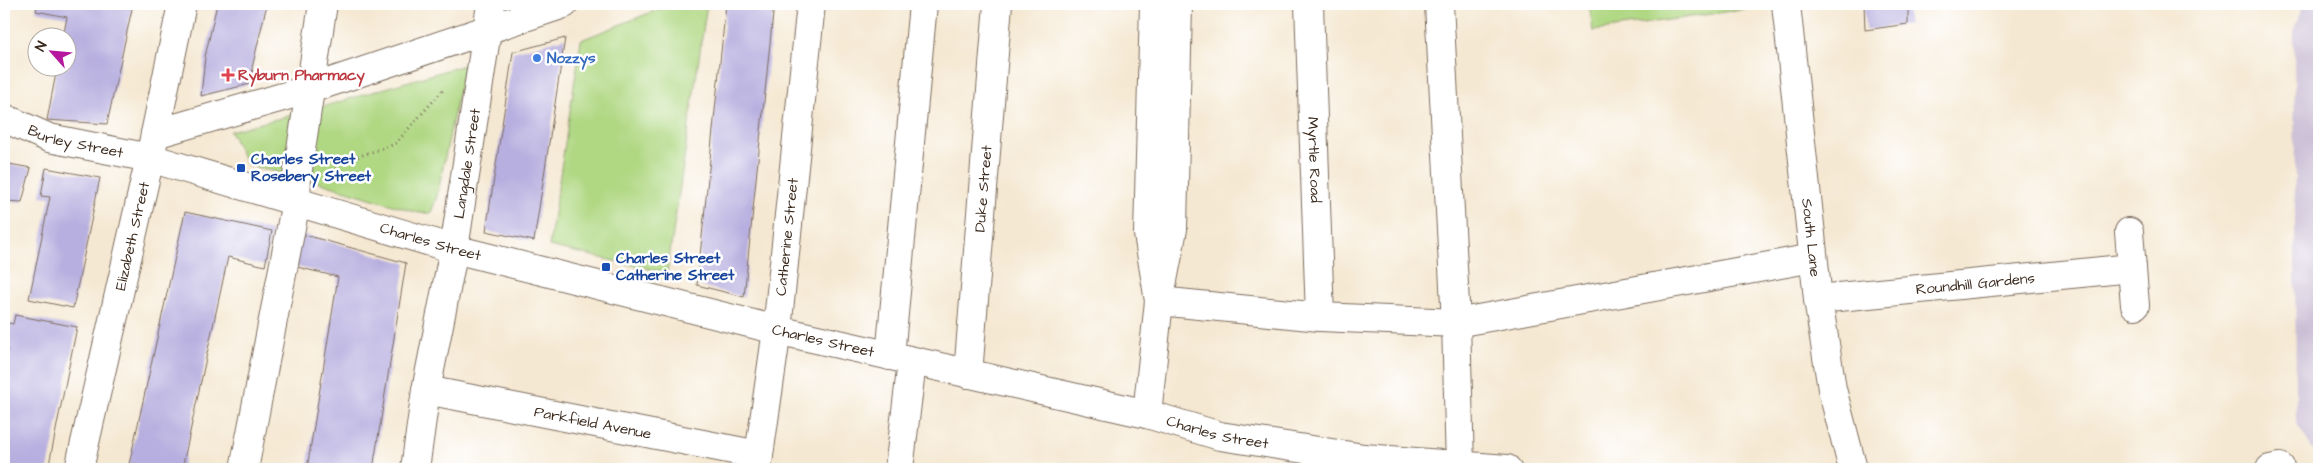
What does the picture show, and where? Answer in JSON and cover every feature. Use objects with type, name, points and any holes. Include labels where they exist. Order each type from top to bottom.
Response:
[{"type":"street","name":"Elizabeth Street","points":[[79,469],[182,4]]},
{"type":"street","points":[[244,469],[296,202],[297,176],[323,4]]},
{"type":"street","name":"Langdale Street","points":[[415,469],[426,390],[454,249],[490,4]]},
{"type":"street","points":[[152,146],[310,89],[564,4]]},
{"type":"street","name":"Catherine Street","points":[[758,462],[777,330],[811,4]]},
{"type":"street","points":[[899,469],[901,359],[923,4]]},
{"type":"street","name":"Duke Street","points":[[968,374],[998,4]]},
{"type":"street","points":[[1154,4],[1148,234],[1159,301]]},
{"type":"street","points":[[1147,414],[1159,301],[1173,229],[1178,4]]},
{"type":"street","name":"Myrtle Road","points":[[1309,4],[1320,317]]},
{"type":"street","points":[[1439,4],[1456,323],[1460,466]]},
{"type":"street","name":"South Lane","points":[[1786,4],[1818,299],[1832,389],[1853,469]]},
{"type":"street","name":"Burley Street","points":[[4,118],[49,138],[152,146]]},
{"type":"street","name":"Charles Street","points":[[152,146],[296,202],[454,249],[777,330],[1147,414],[1220,436],[1363,464],[1507,469]]},
{"type":"street","points":[[2129,232],[2135,305]]},
{"type":"street","points":[[1159,301],[1320,317],[1456,323],[1813,258]]},
{"type":"street","name":"Roundhill Gardens","points":[[1818,299],[2132,268]]},
{"type":"street","name":"Parkfield Avenue","points":[[426,390],[758,462]]},
{"type":"path","points":[[296,202],[314,181],[342,162],[395,144],[446,86]]},
{"type":"shaded area","points":[[2303,4],[2319,4],[2319,459],[2296,423],[2294,29]]},
{"type":"green space","points":[[672,4],[707,4],[667,273],[549,246],[581,40]]},
{"type":"green space","points":[[1589,4],[1765,4],[1766,6],[1593,31]]},
{"type":"green space","points":[[464,65],[437,196],[431,213],[419,213],[314,181],[247,165],[230,131],[308,111]]},
{"type":"building","points":[[37,4],[133,4],[107,124],[47,120],[55,78],[78,78],[78,28],[65,28],[67,17],[36,11]]},
{"type":"building","points":[[217,4],[267,4],[252,68],[254,83],[201,96],[205,57]]},
{"type":"building","points":[[726,4],[774,4],[744,297],[697,285]]},
{"type":"building","points":[[1864,4],[1908,4],[1908,24],[1865,30]]},
{"type":"building","points":[[565,38],[534,241],[486,231],[513,52]]},
{"type":"building","points":[[4,163],[31,168],[22,202],[4,201]]},
{"type":"building","points":[[46,168],[100,178],[73,308],[29,299],[50,197],[41,196]]},
{"type":"building","points":[[185,212],[272,231],[265,266],[228,257],[182,469],[128,469]]},
{"type":"building","points":[[298,233],[406,263],[373,469],[307,469],[338,277],[293,266]]},
{"type":"building","points":[[15,315],[77,327],[48,469],[4,469],[4,365],[8,349],[4,348],[4,322],[13,324]]},
{"type":"place","name":"Nozzys","points":[[537,58]]},
{"type":"place","name":"Ryburn Pharmacy","points":[[228,75]]},
{"type":"place","name":"Charles Street Rosebery Street","points":[[241,168]]},
{"type":"place","name":"Charles Street Catherine Street","points":[[606,267]]}]
